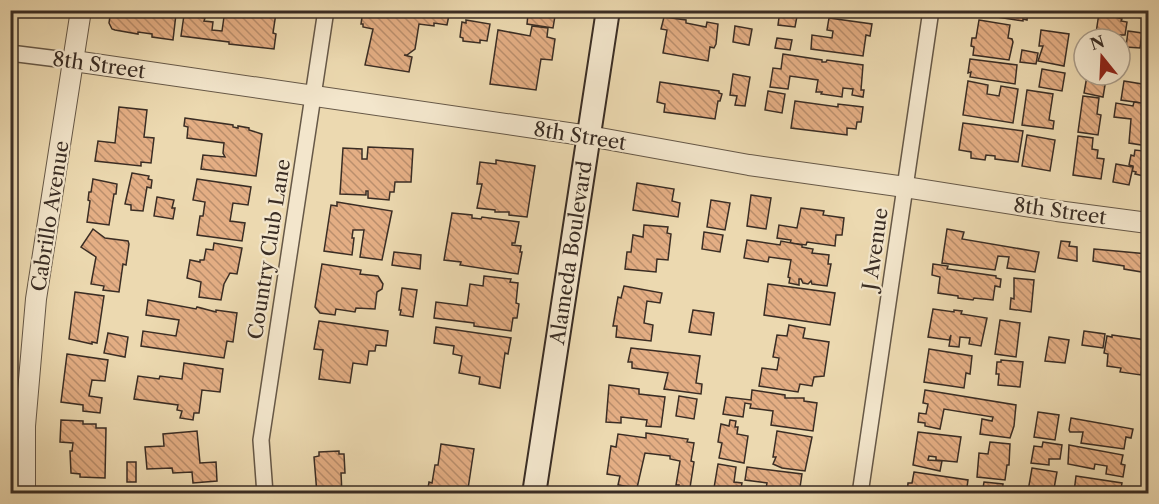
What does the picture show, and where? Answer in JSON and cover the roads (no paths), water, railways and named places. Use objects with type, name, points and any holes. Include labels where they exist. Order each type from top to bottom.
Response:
[{"type":"main road","name":"Alameda Boulevard","points":[[534,494],[608,10]]},
{"type":"street","name":"Cabrillo Avenue","points":[[25,494],[25,426],[36,299],[81,10]]},
{"type":"street","name":"Country Club Lane","points":[[264,494],[261,440],[326,10]]},
{"type":"street","name":"J Avenue","points":[[860,494],[931,10]]},
{"type":"street","name":"8th Street","points":[[10,52],[589,136],[748,165],[905,187],[1057,212],[1149,222]]}]
